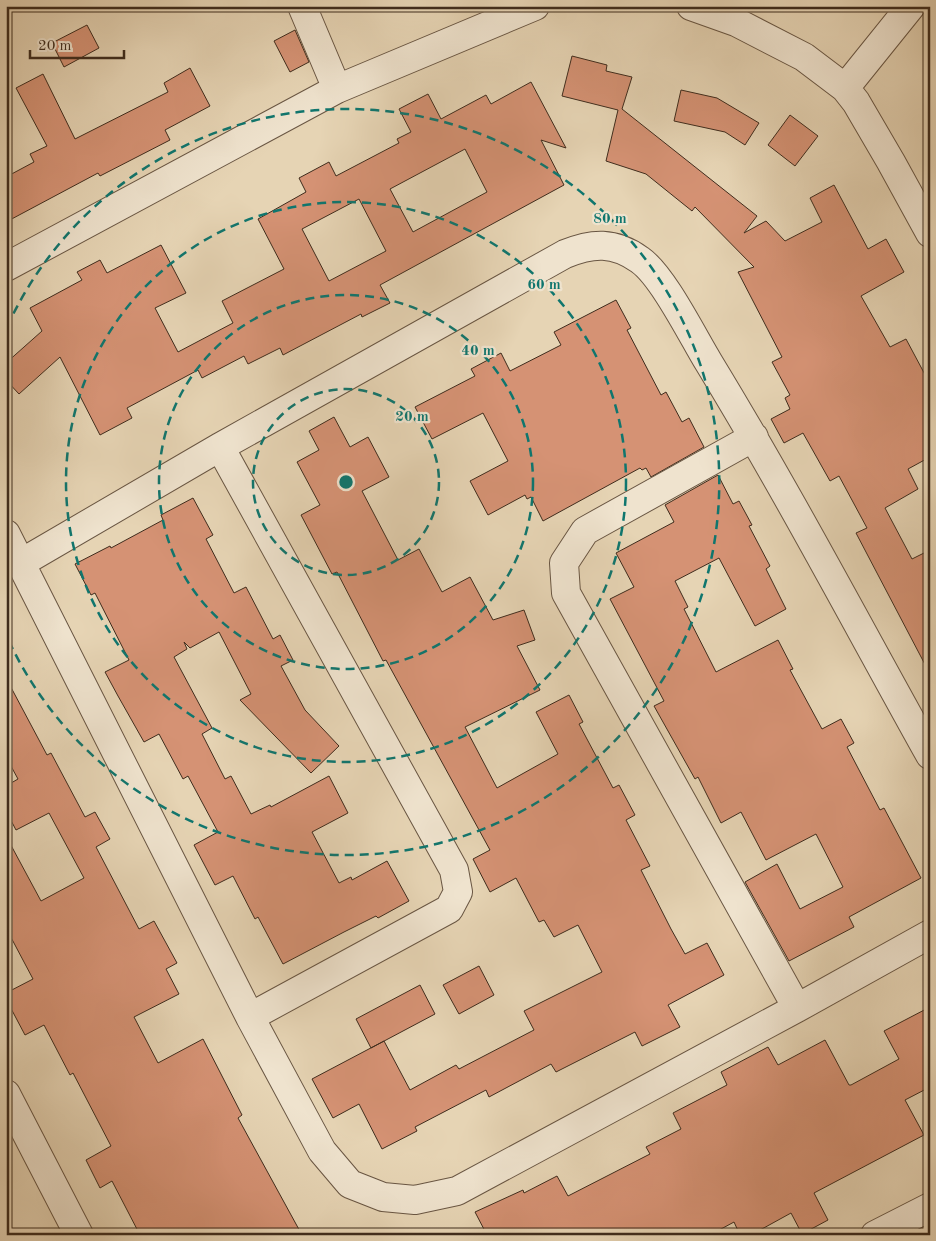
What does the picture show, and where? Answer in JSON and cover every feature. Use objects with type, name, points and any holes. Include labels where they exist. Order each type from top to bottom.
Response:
[{"type":"street","points":[[302,6],[337,89]]},
{"type":"street","points":[[6,267],[337,89],[535,6]]},
{"type":"street","points":[[691,6],[736,22],[779,44],[804,58],[845,88],[856,102],[892,162],[930,233]]},
{"type":"street","points":[[845,88],[911,6]]},
{"type":"street","points":[[21,563],[220,447],[565,254],[588,245],[614,247],[640,260],[662,286],[754,438],[930,756]]},
{"type":"street","points":[[754,438],[585,531],[564,564],[566,593],[796,1008]]},
{"type":"street","points":[[220,447],[454,870],[458,892],[449,909],[250,1017]]},
{"type":"street","points":[[6,534],[250,1017],[322,1152],[350,1184],[384,1197],[415,1200],[457,1191],[930,934]]},
{"type":"street","points":[[6,1094],[79,1235]]},
{"type":"street","points":[[875,1235],[930,1207]]},
{"type":"building","points":[[87,25],[99,48],[64,67],[52,43]]},
{"type":"building","points":[[295,30],[309,62],[290,72],[274,41]]},
{"type":"building","points":[[572,56],[607,65],[606,71],[632,77],[622,109],[757,216],[744,233],[766,221],[785,241],[822,222],[810,198],[834,185],[868,249],[886,239],[904,272],[861,296],[890,347],[906,339],[930,384],[930,457],[908,469],[918,489],[885,508],[912,559],[930,550],[930,674],[856,533],[867,528],[839,476],[830,481],[803,433],[784,443],[771,419],[790,409],[785,398],[790,395],[772,362],[782,357],[738,272],[754,267],[695,207],[692,211],[646,174],[606,161],[618,110],[562,96]]},
{"type":"building","points":[[190,68],[210,106],[165,130],[170,140],[100,176],[98,173],[6,222],[6,177],[34,162],[30,154],[47,146],[16,88],[43,74],[75,139],[168,92],[164,83]]},
{"type":"building","points":[[531,82],[566,148],[541,140],[564,185],[380,285],[390,303],[362,317],[361,314],[283,355],[280,348],[248,364],[244,356],[202,378],[198,370],[127,408],[132,418],[100,435],[60,357],[19,394],[6,380],[6,363],[42,331],[30,308],[82,280],[77,272],[100,260],[107,273],[161,245],[186,293],[155,308],[178,352],[233,323],[222,301],[284,269],[258,219],[306,192],[299,178],[329,162],[336,176],[399,143],[397,139],[411,132],[399,109],[428,94],[441,119],[486,95],[491,104]],"holes":[[[465,149],[487,192],[413,232],[390,189]],[[359,199],[386,251],[329,281],[302,229]]]},
{"type":"building","points":[[681,90],[717,98],[759,123],[745,145],[725,132],[674,121]]},
{"type":"building","points":[[790,115],[818,136],[795,166],[768,145]]},
{"type":"building","points":[[616,300],[631,328],[627,330],[661,395],[666,392],[682,422],[689,418],[704,447],[651,477],[646,468],[642,470],[640,468],[543,521],[531,497],[527,499],[525,495],[488,515],[470,481],[508,461],[483,413],[432,439],[415,407],[475,376],[471,369],[501,353],[510,371],[561,345],[554,332]]},
{"type":"building","points":[[334,417],[350,447],[368,437],[389,477],[362,491],[398,560],[419,549],[442,592],[470,577],[493,620],[524,610],[535,640],[517,646],[540,690],[465,727],[497,788],[558,754],[536,712],[569,695],[583,722],[579,724],[613,788],[619,785],[635,815],[626,820],[650,866],[641,870],[671,929],[685,954],[707,943],[724,975],[668,1005],[680,1027],[642,1046],[635,1032],[556,1072],[551,1064],[489,1097],[486,1090],[415,1127],[417,1131],[382,1149],[359,1104],[333,1118],[312,1079],[384,1041],[410,1090],[456,1065],[459,1069],[534,1030],[524,1011],[602,972],[578,925],[554,937],[544,920],[539,922],[516,878],[490,892],[473,859],[490,850],[386,660],[383,661],[337,572],[332,574],[301,515],[320,505],[297,462],[319,450],[309,431]]},
{"type":"building","points":[[718,475],[733,504],[739,501],[752,525],[749,526],[770,566],[766,569],[786,609],[755,626],[719,558],[675,581],[688,607],[684,609],[716,672],[778,640],[793,669],[790,670],[822,729],[841,719],[854,743],[847,747],[880,810],[884,808],[921,878],[849,917],[854,927],[789,961],[745,882],[777,864],[800,909],[843,887],[816,834],[766,860],[741,812],[721,823],[698,777],[695,779],[654,706],[664,701],[610,599],[634,587],[616,553],[674,522],[665,505]]},
{"type":"building","points":[[193,498],[213,535],[206,539],[234,593],[246,587],[273,639],[280,635],[293,660],[281,666],[305,710],[339,746],[311,773],[240,700],[251,694],[219,632],[190,648],[184,642],[187,649],[174,657],[212,728],[202,734],[225,779],[231,776],[251,814],[270,805],[271,807],[329,776],[348,813],[312,832],[339,883],[351,877],[352,880],[387,861],[409,901],[283,964],[258,917],[255,919],[233,876],[215,885],[194,845],[218,832],[188,776],[183,779],[159,734],[144,742],[105,672],[129,660],[95,593],[91,595],[75,564],[110,546],[111,548],[163,520],[161,515]]},
{"type":"building","points":[[6,678],[47,755],[51,753],[85,817],[95,812],[110,839],[96,847],[139,929],[154,921],[177,963],[166,969],[179,994],[134,1017],[158,1063],[203,1039],[242,1115],[238,1118],[302,1235],[140,1235],[112,1181],[100,1188],[86,1160],[111,1146],[73,1073],[70,1075],[44,1025],[25,1035],[6,999],[6,993],[33,979],[6,928],[6,836],[41,901],[84,878],[49,813],[16,830],[6,811],[6,786],[18,779],[6,757]]},
{"type":"building","points":[[479,966],[494,995],[459,1014],[443,985]]},
{"type":"building","points":[[420,985],[435,1014],[371,1048],[356,1019]]},
{"type":"building","points":[[930,1007],[930,1087],[905,1100],[924,1135],[814,1193],[828,1220],[802,1234],[791,1213],[751,1235],[740,1235],[734,1222],[710,1235],[487,1235],[475,1212],[523,1190],[524,1193],[557,1176],[568,1196],[650,1154],[646,1147],[681,1129],[673,1113],[727,1085],[721,1072],[768,1047],[778,1065],[825,1040],[849,1085],[851,1085],[899,1059],[884,1031]]}]
